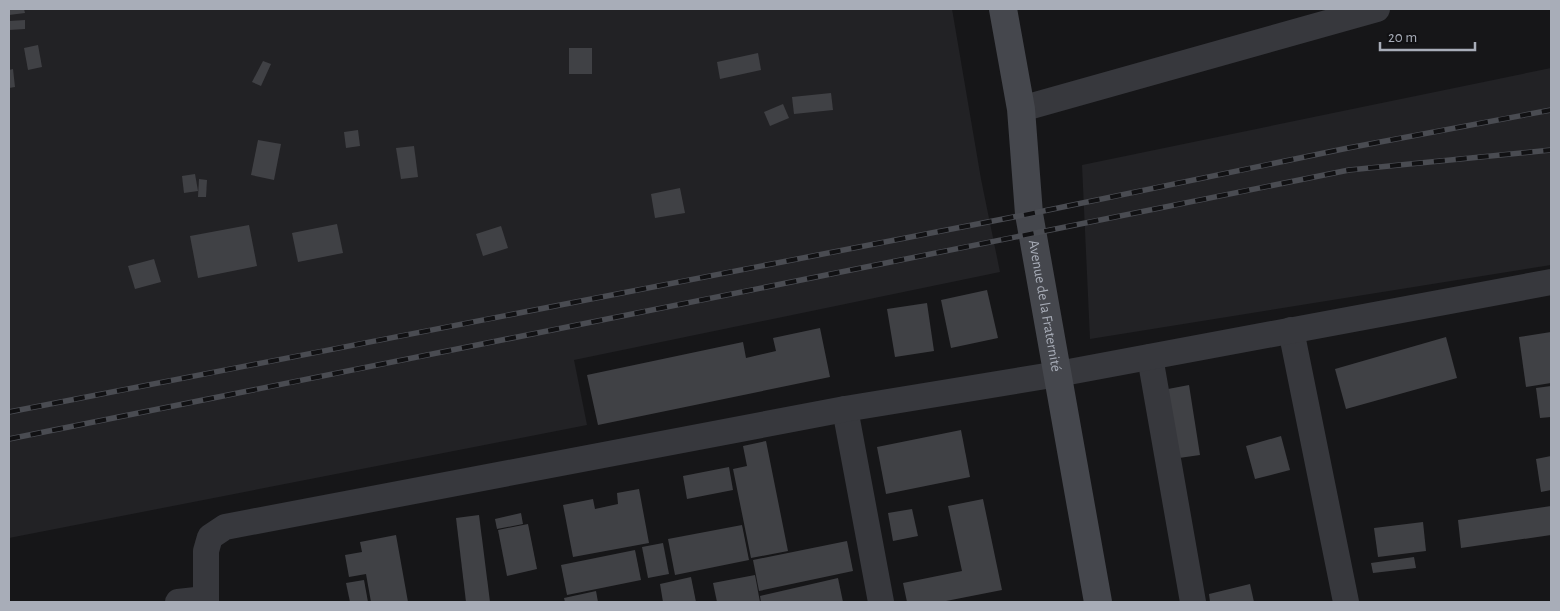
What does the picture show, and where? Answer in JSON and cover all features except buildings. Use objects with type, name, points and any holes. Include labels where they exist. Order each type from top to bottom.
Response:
[{"type":"main road","name":"Avenue de la Fraternité","points":[[1003,9],[1021,109],[1029,214],[1098,602]]},
{"type":"street","points":[[1021,109],[1377,9]]},
{"type":"street","points":[[178,602],[206,601],[206,551],[210,537],[224,527],[845,409],[1058,374],[1551,282]]},
{"type":"street","points":[[1291,330],[1346,602]]},
{"type":"street","points":[[1150,357],[1193,602]]},
{"type":"street","points":[[845,409],[882,602]]},
{"type":"shaded area","points":[[9,9],[952,9],[981,179],[1000,272],[574,360],[587,425],[9,538]]},
{"type":"shaded area","points":[[1551,68],[1551,265],[1090,339],[1082,165]]},
{"type":"railway","points":[[9,412],[1029,214],[1348,148],[1551,110]]},
{"type":"railway","points":[[9,439],[1349,170],[1551,150]]}]
